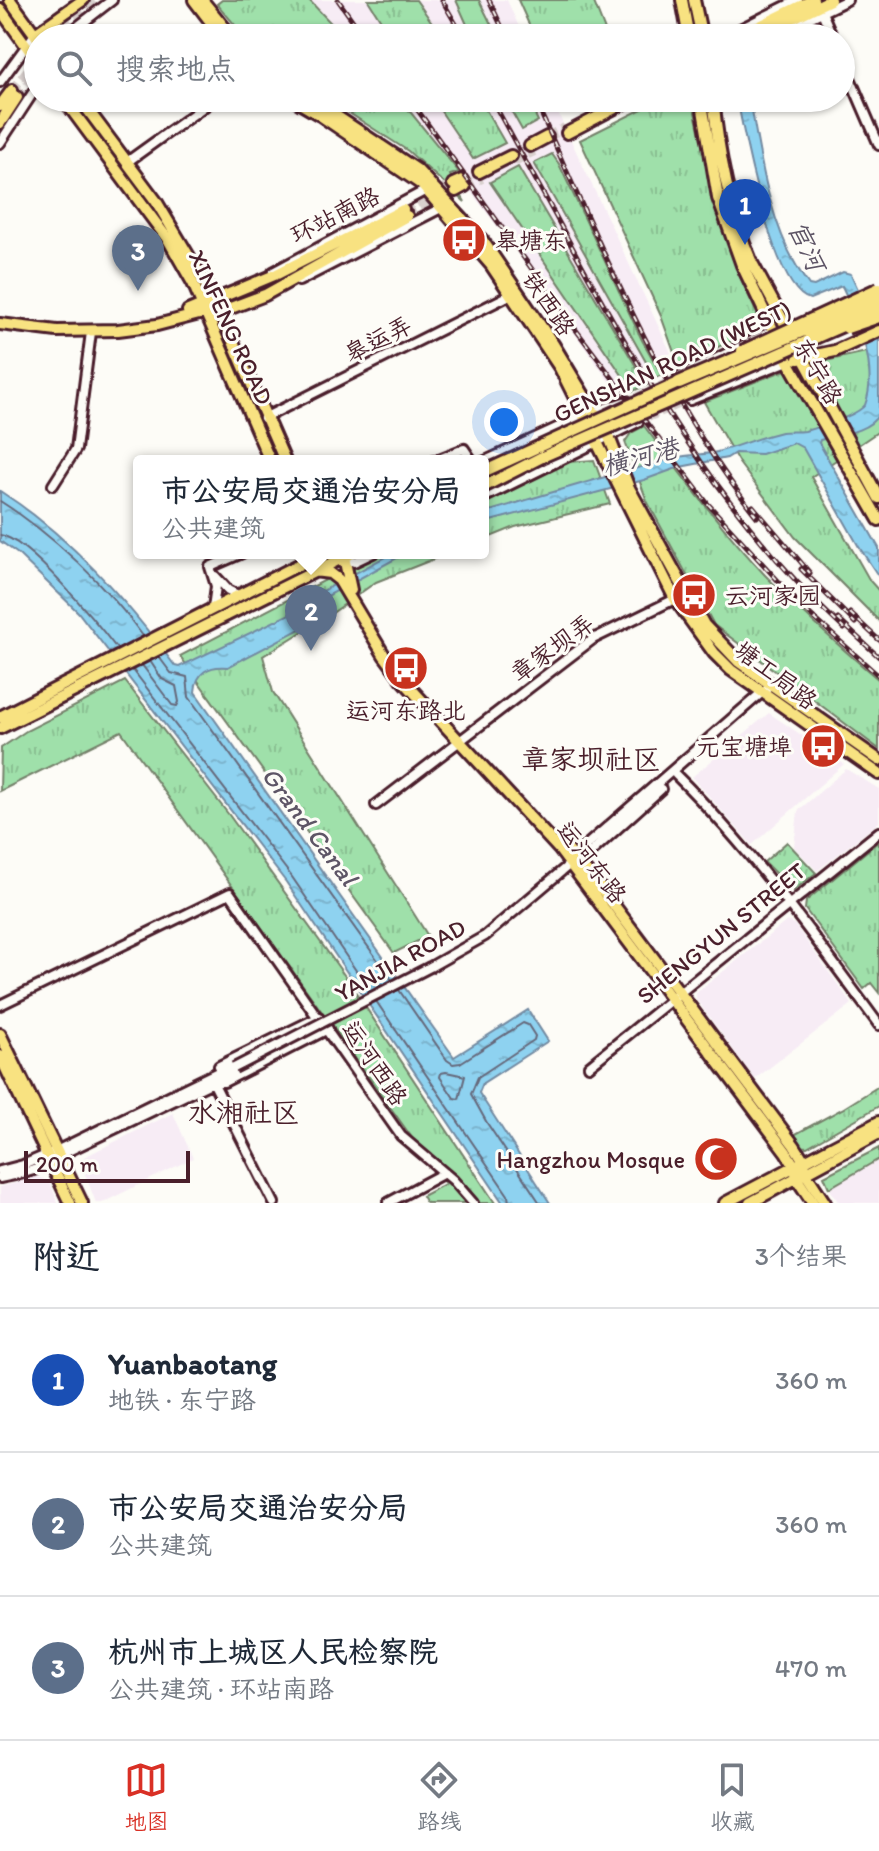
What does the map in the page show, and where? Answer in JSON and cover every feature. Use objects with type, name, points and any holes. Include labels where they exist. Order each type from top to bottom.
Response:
[{"type":"highway","points":[[679,380],[879,298]]},
{"type":"highway","points":[[810,339],[879,309]]},
{"type":"main road","points":[[10,0],[27,24]]},
{"type":"main road","points":[[194,0],[212,24]]},
{"type":"main road","points":[[202,0],[222,24]]},
{"type":"main road","points":[[682,0],[686,24]]},
{"type":"main road","points":[[694,0],[699,24]]},
{"type":"main road","points":[[764,24],[813,0]]},
{"type":"main road","points":[[781,24],[830,0]]},
{"type":"main road","points":[[52,24],[81,2]]},
{"type":"main road","points":[[0,9],[24,38]]},
{"type":"main road","points":[[0,106],[15,94],[0,123]]},
{"type":"main road","name":"XINFENG ROAD","points":[[73,112],[169,241],[209,306]]},
{"type":"main road","name":"XINFENG ROAD","points":[[90,112],[167,219],[209,306],[268,455]]},
{"type":"main road","points":[[313,112],[430,188]]},
{"type":"main road","points":[[330,112],[417,170],[430,188]]},
{"type":"main road","points":[[598,112],[566,131],[605,112]]},
{"type":"main road","name":"东宁路","points":[[703,112],[718,198],[736,251],[772,331],[879,520]]},
{"type":"main road","name":"东宁路","points":[[715,112],[724,179],[733,214],[752,263],[879,498]]},
{"type":"main road","points":[[532,148],[548,140]]},
{"type":"main road","points":[[480,175],[512,159]]},
{"type":"main road","name":"铁西路","points":[[430,188],[491,265],[590,413]]},
{"type":"main road","name":"铁西路","points":[[430,188],[483,241],[553,344],[590,413]]},
{"type":"main road","name":"环站南路","points":[[0,318],[69,326],[108,325],[167,317],[209,306],[405,213],[265,295],[220,312],[209,306]]},
{"type":"main road","name":"GENSHAN ROAD (WEST)","points":[[489,472],[754,344],[879,288]]},
{"type":"main road","points":[[0,324],[91,332],[157,325],[209,306]]},
{"type":"main road","name":"XINFENG ROAD","points":[[220,312],[282,455]]},
{"type":"main road","name":"GENSHAN ROAD (WEST)","points":[[489,489],[542,457],[810,339],[879,317]]},
{"type":"main road","points":[[772,331],[785,325]]},
{"type":"main road","name":"GENSHAN ROAD (WEST)","points":[[788,361],[835,351],[879,331]]},
{"type":"main road","name":"塘工局路","points":[[590,413],[609,437],[617,472]]},
{"type":"main road","name":"塘工局路","points":[[590,413],[598,442],[617,472],[675,599],[714,653],[731,670],[879,760]]},
{"type":"main road","name":"塘工局路","points":[[625,490],[704,625],[768,691],[879,774]]},
{"type":"main road","points":[[163,640],[213,608],[310,559]]},
{"type":"main road","points":[[0,730],[163,640],[340,559]]},
{"type":"main road","name":"运河东路","points":[[348,559],[345,584],[402,670],[462,740],[604,892],[825,1203]]},
{"type":"main road","points":[[314,571],[330,573],[345,584]]},
{"type":"main road","points":[[0,717],[109,668]]},
{"type":"main road","points":[[0,1034],[55,1156],[70,1203]]},
{"type":"main road","points":[[0,1056],[82,1203]]},
{"type":"main road","points":[[750,1203],[879,1122]]},
{"type":"main road","points":[[725,1203],[879,1133]]},
{"type":"main road","name":"运河东路","points":[[800,1170],[813,1203]]},
{"type":"street","points":[[81,24],[112,0]]},
{"type":"street","points":[[750,24],[798,0]]},
{"type":"street","points":[[797,24],[847,0]]},
{"type":"street","points":[[822,12],[827,24]]},
{"type":"street","points":[[0,82],[24,56]]},
{"type":"street","points":[[855,89],[879,145]]},
{"type":"street","points":[[0,143],[24,106]]},
{"type":"street","points":[[127,162],[197,112]]},
{"type":"street","name":"环站南路","points":[[255,284],[287,262],[430,188]]},
{"type":"street","name":"环站南路","points":[[265,295],[301,280],[443,207]]},
{"type":"street","name":"皋运弄","points":[[264,418],[510,295]]},
{"type":"street","points":[[679,380],[772,331]]},
{"type":"street","points":[[53,485],[76,449],[91,332]]},
{"type":"street","points":[[690,400],[788,361]]},
{"type":"street","points":[[489,459],[590,413],[627,401]]},
{"type":"street","points":[[489,490],[638,422]]},
{"type":"street","points":[[449,455],[464,449],[468,455]]},
{"type":"street","points":[[228,559],[210,567],[228,590],[238,595]]},
{"type":"street","points":[[213,608],[215,576]]},
{"type":"street","name":"章家坝弄","points":[[376,805],[593,639],[675,599]]},
{"type":"street","name":"YANJIA ROAD","points":[[0,1171],[55,1156],[213,1082],[234,1068],[329,1021],[485,936],[676,775],[768,691]]},
{"type":"street","name":"YANJIA ROAD","points":[[574,861],[768,691]]},
{"type":"street","points":[[676,775],[712,810],[790,903],[879,1025]]},
{"type":"street","name":"SHENGYUN STREET","points":[[589,1066],[879,832]]},
{"type":"street","name":"运河西路","points":[[0,1005],[230,893],[401,1136],[473,1203]]},
{"type":"street","name":"YANJIA ROAD","points":[[200,1081],[206,1073],[319,1017]]},
{"type":"street","name":"YANJIA ROAD","points":[[213,1082],[224,1082],[328,1029]]},
{"type":"street","name":"YANJIA ROAD","points":[[0,1178],[24,1173],[224,1069],[234,1068]]},
{"type":"street","points":[[213,1082],[274,1203]]},
{"type":"street","points":[[388,1203],[444,1173]]},
{"type":"shaded area","points":[[304,0],[507,0],[518,24],[327,24]]},
{"type":"shaded area","points":[[409,112],[558,112],[671,353],[613,387],[505,236]]},
{"type":"shaded area","points":[[769,713],[844,764],[752,845],[692,777]]},
{"type":"shaded area","points":[[846,769],[879,789],[879,822],[817,871],[794,847],[798,811]]},
{"type":"shaded area","points":[[787,921],[794,924],[852,1004],[755,1079],[696,999],[696,993]]},
{"type":"shaded area","points":[[173,1113],[193,1158],[102,1203],[96,1203],[82,1166],[84,1157]]},
{"type":"shaded area","points":[[879,1159],[879,1203],[839,1203],[829,1188]]},
{"type":"shaded area","points":[[37,1177],[50,1182],[58,1203],[0,1203],[0,1187]]},
{"type":"green space","points":[[222,0],[309,0],[332,24],[234,24],[217,4]]},
{"type":"green space","points":[[368,0],[416,0],[433,24],[383,24]]},
{"type":"green space","points":[[456,0],[479,0],[491,24],[467,24]]},
{"type":"green space","points":[[518,0],[593,0],[602,24],[529,24]]},
{"type":"green space","points":[[348,112],[410,112],[459,172],[450,175],[465,202],[408,151]]},
{"type":"green space","points":[[441,112],[487,112],[505,143],[473,159]]},
{"type":"green space","points":[[512,112],[534,112],[538,121],[522,130]]},
{"type":"green space","points":[[636,112],[695,112],[715,205],[739,275],[761,322],[759,330],[677,369],[661,316],[580,140]]},
{"type":"green space","points":[[552,154],[662,375],[655,378],[534,163]]},
{"type":"green space","points":[[518,167],[647,385],[633,391],[490,182]]},
{"type":"green space","points":[[866,352],[879,368],[879,431],[811,477],[870,581],[879,591],[879,621],[795,537],[739,463],[704,402],[785,370]]},
{"type":"green space","points":[[644,426],[718,521],[765,575],[879,680],[879,749],[714,625],[647,501],[625,442],[631,433]]},
{"type":"green space","points":[[594,460],[610,504],[515,527],[489,538],[489,499],[568,462]]},
{"type":"green space","points":[[366,559],[434,559],[376,582],[263,656],[273,692],[428,936],[394,953],[180,656]]},
{"type":"green space","points":[[125,681],[229,815],[347,979],[495,1203],[426,1203],[422,1196],[445,1184],[121,731],[0,791],[1,748],[26,731]]},
{"type":"green space","points":[[879,841],[879,993],[871,983],[864,989],[805,909],[806,901]]},
{"type":"green space","points":[[787,842],[816,873],[793,891],[764,862]]},
{"type":"green space","points":[[879,1086],[879,1106],[807,1147],[798,1146],[792,1136]]},
{"type":"green space","points":[[879,1148],[879,1159],[829,1188],[824,1176]]},
{"type":"water","points":[[740,112],[752,112],[769,196],[796,265],[809,285],[814,286],[843,272],[851,274],[879,335],[879,414],[861,429],[820,440],[819,443],[879,548],[879,577],[803,448],[794,443],[761,454],[735,453],[727,458],[680,467],[644,480],[489,521],[489,511],[675,458],[717,452],[781,432],[805,431],[846,417],[865,405],[870,376],[865,344],[842,286],[810,299],[797,290],[772,241]]},
{"type":"water","points":[[0,491],[73,549],[117,593],[175,666],[179,667],[296,611],[308,599],[381,559],[395,559],[318,601],[317,620],[228,667],[205,671],[198,679],[195,692],[454,1057],[528,1010],[548,1041],[483,1083],[479,1093],[550,1203],[503,1203],[286,882],[78,612],[18,554],[0,541]]},
{"type":"tunnel","points":[[65,24],[97,0]]},
{"type":"tunnel","points":[[12,90],[24,75]]},
{"type":"tunnel","points":[[17,97],[24,89]]},
{"type":"tunnel","points":[[547,137],[565,128]]},
{"type":"tunnel","points":[[514,161],[534,151]]},
{"type":"tunnel","points":[[465,186],[482,178]]},
{"type":"tunnel","points":[[403,210],[453,184]]},
{"type":"tunnel","points":[[407,216],[456,191]]},
{"type":"tunnel","points":[[627,401],[679,377]]},
{"type":"tunnel","points":[[638,422],[690,400]]},
{"type":"railway","points":[[338,0],[355,24]]},
{"type":"railway","points":[[442,0],[456,24]]},
{"type":"railway","points":[[489,0],[500,24]]},
{"type":"railway","points":[[419,112],[567,318],[708,504],[803,608],[879,676]]},
{"type":"railway","points":[[499,112],[623,339],[688,442],[760,540],[844,629]]},
{"type":"railway","points":[[540,112],[607,261],[661,368],[722,469],[757,517]]},
{"type":"railway","points":[[753,506],[810,573]]},
{"type":"railway","points":[[801,569],[855,623]]},
{"type":"railway","points":[[850,613],[879,640]]},
{"type":"railway","points":[[838,619],[879,657]]},
{"type":"place","name":"皋塘东","points":[[464,240]]},
{"type":"place","name":"Yuanbaotang","points":[[745,245]]},
{"type":"place","name":"杭州市上城区人民检察院","points":[[138,291]]},
{"type":"place","name":"云河家园","points":[[694,595]]},
{"type":"place","name":"市公安局交通治安分局","points":[[311,651]]},
{"type":"place","name":"运河东路北","points":[[406,668]]},
{"type":"place","name":"元宝塘埠","points":[[823,746]]},
{"type":"place","name":"Hangzhou Mosque","points":[[716,1159]]},
{"type":"district","name":"章家坝社区","points":[[591,759]]},
{"type":"district","name":"水湘社区","points":[[244,1112]]},
{"type":"water label","name":"官河","points":[[807,246]]},
{"type":"water label","name":"横河港","points":[[640,457]]},
{"type":"water label","name":"Grand Canal","points":[[310,826]]}]
